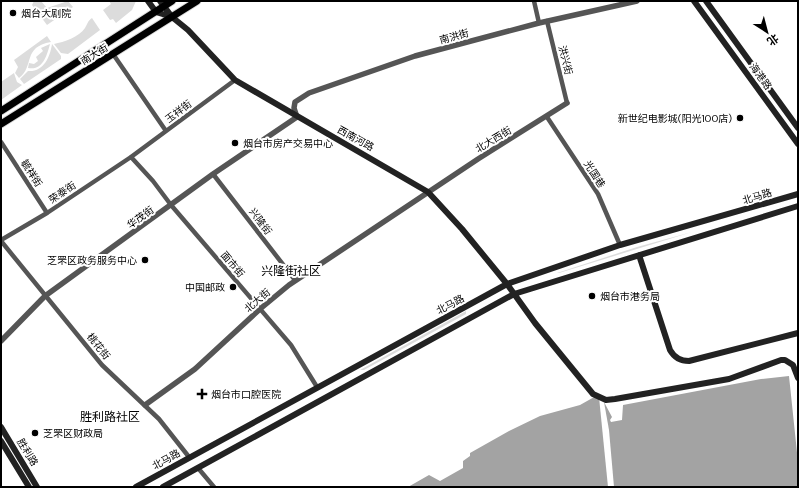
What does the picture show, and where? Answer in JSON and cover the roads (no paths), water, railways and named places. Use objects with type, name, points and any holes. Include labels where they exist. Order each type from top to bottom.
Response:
[{"type":"main road","points":[[148,1],[156,12]]},
{"type":"main road","name":"南大街","points":[[1,111],[156,12],[162,4],[172,1]]},
{"type":"main road","name":"南大街","points":[[1,124],[197,1]]},
{"type":"main road","name":"海港路","points":[[694,1],[798,144]]},
{"type":"main road","name":"海港路","points":[[706,1],[798,128]]},
{"type":"main road","name":"西南河路","points":[[162,4],[172,17],[188,30],[234,80],[428,192],[462,229],[507,284],[589,390],[600,397],[606,400],[729,379],[781,360],[785,360],[793,365],[798,378]]},
{"type":"main road","name":"西南河路","points":[[156,12],[172,17]]},
{"type":"main road","name":"北马路","points":[[136,487],[507,284],[620,245],[798,194]]},
{"type":"main road","points":[[163,487],[514,294],[798,206]]},
{"type":"main road","points":[[639,255],[670,350],[680,359],[689,361],[798,333]]},
{"type":"main road","name":"胜利路","points":[[1,427],[37,487]]},
{"type":"main road","name":"胜利路","points":[[1,441],[29,487]]},
{"type":"street","points":[[534,1],[539,23]]},
{"type":"street","name":"南洪街","points":[[297,117],[294,108],[295,102],[309,93],[415,56],[547,21],[638,1]]},
{"type":"street","name":"洪兴街","points":[[547,21],[567,103]]},
{"type":"street","points":[[113,54],[166,131]]},
{"type":"street","name":"玉祥街","points":[[131,156],[234,80]]},
{"type":"street","name":"北大西街","points":[[428,192],[548,117],[567,103]]},
{"type":"street","name":"华茂街","points":[[1,342],[45,296],[213,174],[297,117]]},
{"type":"street","name":"光国巷","points":[[548,117],[598,194],[620,245]]},
{"type":"street","name":"毓祥街","points":[[1,142],[47,213]]},
{"type":"street","name":"面市街","points":[[131,156],[291,345],[317,387]]},
{"type":"street","name":"荣泰街","points":[[1,241],[47,213],[131,156]]},
{"type":"street","name":"兴隆街","points":[[213,174],[295,280]]},
{"type":"street","name":"北大街","points":[[145,405],[195,370],[260,309],[295,280],[428,192]]},
{"type":"street","name":"桃花街","points":[[1,241],[102,365],[145,405],[189,457]]},
{"type":"street","points":[[198,468],[214,487]]},
{"type":"place","name":"烟台大剧院","points":[[13,13]]},
{"type":"place","name":"新世纪电影城(阳光100店)","points":[[740,118]]},
{"type":"place","name":"烟台市房产交易中心","points":[[235,143]]},
{"type":"place","name":"芝罘区政务服务中心","points":[[145,260]]},
{"type":"place","name":"中国邮政","points":[[233,287]]},
{"type":"place","name":"烟台市港务局","points":[[592,296]]},
{"type":"place","name":"烟台市口腔医院","points":[[202,394]]},
{"type":"place","name":"芝罘区财政局","points":[[35,433]]},
{"type":"district","name":"兴隆街社区","points":[[291,271]]},
{"type":"district","name":"胜利路社区","points":[[110,417]]}]
